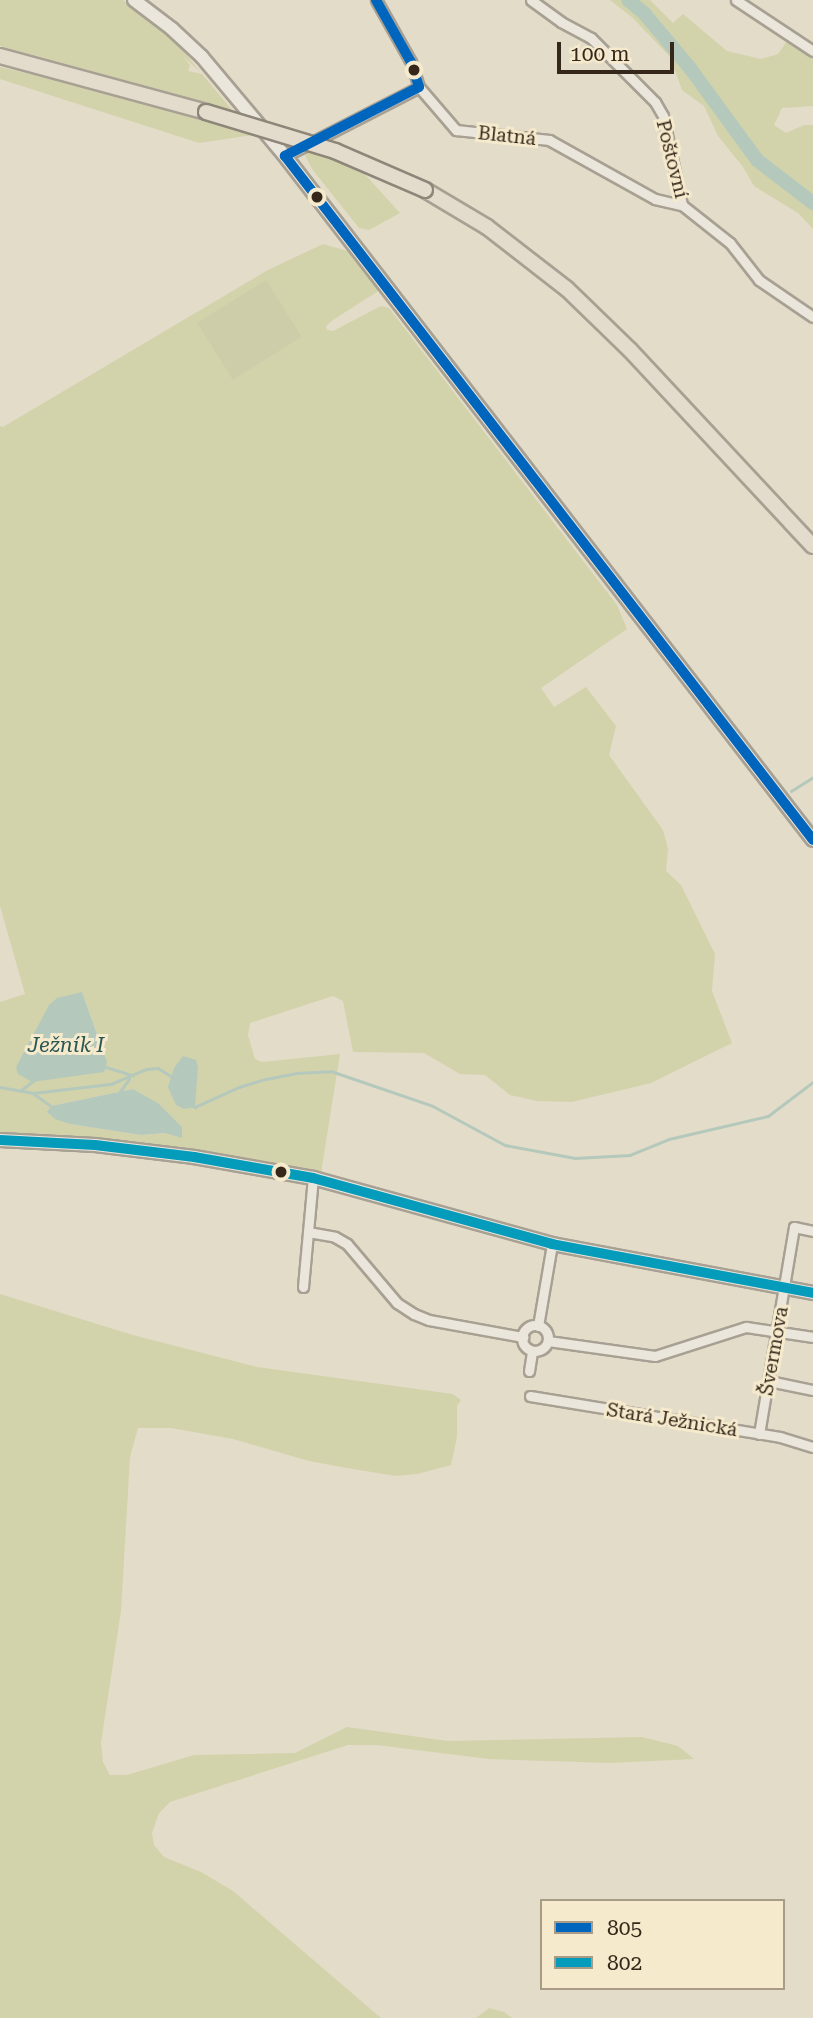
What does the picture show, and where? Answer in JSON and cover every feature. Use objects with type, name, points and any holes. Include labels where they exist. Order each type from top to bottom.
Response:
[{"type":"main road","points":[[134,0],[197,52],[285,156],[813,840]]},
{"type":"main road","points":[[0,56],[206,112],[335,151],[425,190],[502,238],[576,298],[813,546]]},
{"type":"main road","points":[[0,1140],[95,1145],[194,1157],[313,1178],[552,1244],[813,1293]]},
{"type":"street","points":[[285,156],[419,87],[411,62],[376,0]]},
{"type":"street","name":"Poštovní","points":[[531,0],[561,22],[591,38],[655,102],[663,116],[682,205],[730,243],[759,280],[813,317]]},
{"type":"street","points":[[736,0],[813,51]]},
{"type":"street","name":"Blatná","points":[[419,87],[456,130],[549,141],[655,200],[682,205]]},
{"type":"street","points":[[303,1287],[313,1178]]},
{"type":"street","name":"Švermova","points":[[759,1434],[794,1227],[813,1231]]},
{"type":"street","points":[[308,1232],[335,1237],[347,1244],[397,1303],[414,1314],[429,1320],[523,1337]]},
{"type":"street","points":[[538,1326],[552,1244]]},
{"type":"street","points":[[538,1326],[548,1334],[548,1341],[539,1351],[532,1351],[523,1343],[523,1337],[525,1330],[538,1326]]},
{"type":"street","points":[[548,1341],[655,1356],[746,1327],[813,1337]]},
{"type":"street","points":[[529,1371],[532,1351]]},
{"type":"street","points":[[769,1381],[813,1390]]},
{"type":"street","name":"Stará Ježnická","points":[[530,1396],[759,1434],[813,1447]]},
{"type":"green space","points":[[0,0],[123,0],[167,31],[201,73],[183,56],[190,65],[188,71],[202,74],[253,135],[199,143],[0,79],[0,67],[70,83],[207,122],[211,104],[0,46]]},
{"type":"green space","points":[[610,0],[650,0],[673,23],[683,14],[727,51],[761,59],[778,54],[787,41],[813,58],[813,106],[782,108],[774,125],[786,133],[804,125],[813,125],[813,229],[798,213],[754,186],[743,167],[718,136],[704,106],[682,90],[670,57],[633,18]]},
{"type":"green space","points":[[311,147],[340,147],[400,213],[369,230],[359,228],[312,169],[305,155]]},
{"type":"green space","points":[[323,244],[347,251],[380,290],[333,320],[326,326],[327,330],[333,331],[381,306],[389,308],[617,605],[627,629],[541,688],[554,707],[586,687],[616,726],[609,755],[663,830],[668,849],[666,871],[681,885],[715,954],[712,991],[732,1043],[651,1083],[572,1102],[537,1101],[510,1095],[485,1075],[460,1074],[424,1053],[353,1052],[343,1001],[333,996],[250,1023],[248,1035],[255,1059],[262,1062],[340,1054],[321,1173],[181,1147],[0,1133],[0,1002],[25,994],[0,906],[0,426],[3,427],[268,270]],"holes":[[[82,992],[100,1042],[16,1067],[35,1034]],[[133,1089],[158,1103],[165,1133],[141,1135],[70,1124],[51,1106]]]},
{"type":"green space","points":[[266,280],[302,337],[233,380],[197,323]]},
{"type":"green space","points":[[0,1294],[133,1335],[257,1367],[453,1394],[461,1400],[457,1406],[457,1437],[451,1465],[417,1474],[396,1476],[309,1461],[233,1439],[171,1428],[138,1428],[130,1457],[121,1611],[101,1743],[103,1762],[110,1775],[127,1775],[194,1755],[295,1753],[347,1727],[448,1741],[642,1737],[678,1746],[694,1759],[610,1763],[489,1759],[376,1745],[348,1745],[170,1802],[159,1813],[152,1833],[154,1845],[164,1857],[201,1872],[233,1891],[381,2018],[0,2018]]},
{"type":"green space","points":[[489,2008],[504,2012],[512,2018],[476,2018]]},
{"type":"water","name":"Ježník I","points":[[82,992],[107,1062],[104,1072],[32,1082],[18,1074],[16,1067],[49,1005],[57,998]]},
{"type":"water","points":[[183,1056],[196,1060],[198,1067],[195,1107],[184,1109],[176,1105],[168,1087],[174,1068]]},
{"type":"water","points":[[133,1089],[158,1103],[182,1127],[182,1138],[165,1133],[141,1135],[70,1124],[55,1119],[47,1112],[51,1106]]},
{"type":"waterway","points":[[628,0],[644,13],[690,68],[757,160],[813,203]]},
{"type":"waterway","points":[[791,791],[813,777]]},
{"type":"waterway","points":[[106,1067],[133,1075]]},
{"type":"waterway","points":[[0,1087],[33,1093],[111,1084],[146,1069],[158,1068],[174,1078]]},
{"type":"waterway","points":[[192,1105],[195,1107],[239,1087],[266,1079],[296,1073],[331,1071],[433,1106],[505,1145],[575,1158],[630,1155],[669,1139],[768,1116],[813,1082]]},
{"type":"waterway","points":[[119,1093],[129,1079]]},
{"type":"waterway","points":[[20,1091],[34,1080]]},
{"type":"waterway","points":[[33,1093],[52,1107]]},
{"type":"transit line","name":"805","points":[[376,0],[411,62],[419,87],[285,156],[813,840]]},
{"type":"transit line","name":"802","points":[[0,1140],[95,1145],[194,1157],[313,1178],[552,1244],[813,1293]]}]
